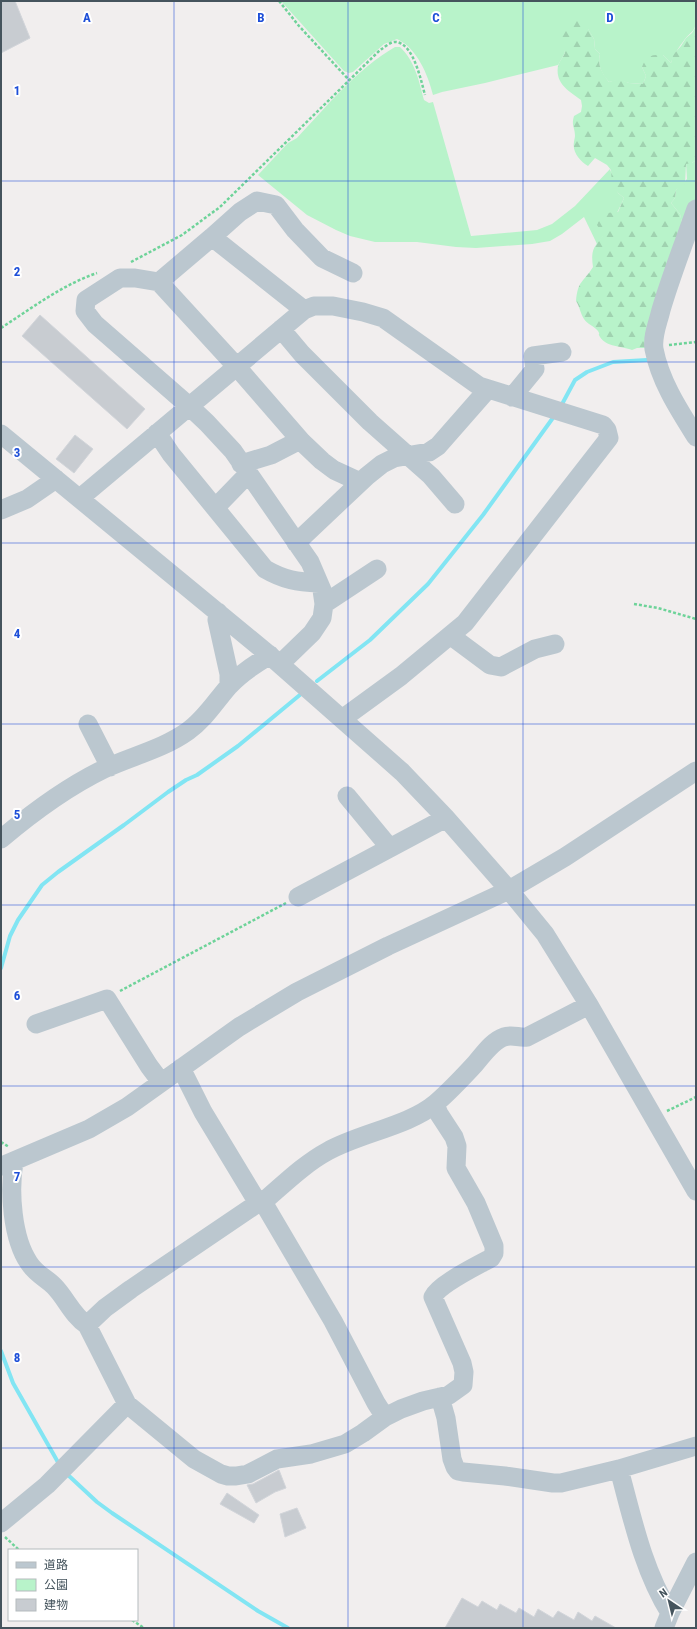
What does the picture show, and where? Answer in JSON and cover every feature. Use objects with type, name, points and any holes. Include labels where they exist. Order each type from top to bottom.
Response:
[{"type":"street","points":[[159,282],[240,212],[257,201],[276,205],[295,230],[322,258],[353,273]]},
{"type":"street","points":[[696,209],[671,278],[655,334],[654,348],[660,369],[672,398],[696,437]]},
{"type":"street","points":[[212,237],[304,310]]},
{"type":"street","points":[[1,839],[24,818],[78,783],[110,767],[175,739],[187,732],[199,722],[240,675],[275,660],[312,633],[322,618],[324,604],[322,590],[310,562],[228,446],[189,406],[94,324],[85,311],[86,300],[120,278],[135,278],[159,282],[236,366],[300,440],[334,470],[360,482]]},
{"type":"street","points":[[80,498],[304,310],[314,306],[333,306],[363,312],[382,318],[479,386],[558,411],[589,419],[603,425],[607,430],[609,438],[465,623],[401,676],[342,719]]},
{"type":"street","points":[[281,329],[302,354],[370,422],[431,476],[455,504]]},
{"type":"street","points":[[512,397],[535,369],[533,356],[562,352]]},
{"type":"street","points":[[296,543],[360,482],[382,464],[394,458],[428,452],[438,446],[488,389]]},
{"type":"street","points":[[156,433],[171,454],[265,569],[285,579],[297,582],[319,583]]},
{"type":"street","points":[[1,434],[275,660],[402,772],[446,818],[545,934],[589,1004],[696,1191]]},
{"type":"street","points":[[215,508],[245,469],[300,440]]},
{"type":"street","points":[[1,510],[27,499],[56,479]]},
{"type":"street","points":[[324,604],[377,569]]},
{"type":"street","points":[[218,612],[217,620],[229,674],[229,686]]},
{"type":"street","points":[[451,636],[490,665],[501,667],[535,648],[556,644]]},
{"type":"street","points":[[88,724],[110,767]]},
{"type":"street","points":[[435,1104],[439,1114],[454,1137],[457,1146],[456,1168],[476,1204],[494,1246],[494,1253],[491,1258],[448,1283],[435,1293],[433,1297],[462,1363],[465,1380],[464,1385],[449,1395],[401,1409],[385,1417],[363,1434],[346,1444],[310,1454],[277,1458],[248,1474],[236,1476],[221,1474],[194,1459],[127,1404],[87,1325],[74,1313],[54,1286],[38,1274],[24,1254],[14,1214],[12,1174],[8,1164],[89,1129],[128,1106],[239,1027],[297,992],[388,946],[509,890],[565,857],[696,770]]},
{"type":"street","points":[[348,796],[390,848]]},
{"type":"street","points":[[298,897],[446,818]]},
{"type":"street","points":[[36,1024],[107,999],[149,1066],[161,1082]]},
{"type":"street","points":[[87,1325],[105,1308],[131,1289],[261,1202],[306,1165],[327,1151],[346,1142],[419,1114],[435,1104],[460,1080],[495,1042],[503,1037],[511,1035],[520,1038],[527,1036],[589,1004]]},
{"type":"street","points":[[181,1068],[207,1119],[261,1202],[333,1321],[376,1403],[385,1417]]},
{"type":"street","points":[[440,1397],[446,1418],[452,1459],[455,1467],[463,1472],[561,1483],[619,1469],[696,1446]]},
{"type":"street","points":[[1,1523],[47,1485],[127,1404]]},
{"type":"street","points":[[619,1469],[633,1521],[652,1578],[661,1598],[667,1620]]},
{"type":"street","points":[[667,1620],[690,1584],[696,1562]]},
{"type":"path","points":[[279,1],[299,26],[349,80]]},
{"type":"path","points":[[130,262],[182,235],[214,211],[380,50],[395,42],[403,44],[411,54],[418,70],[425,95]]},
{"type":"path","points":[[1,328],[56,291],[85,277],[102,271]]},
{"type":"path","points":[[654,348],[678,343],[696,342]]},
{"type":"path","points":[[634,604],[696,619]]},
{"type":"path","points":[[107,999],[298,897]]},
{"type":"path","points":[[653,1117],[696,1097]]},
{"type":"path","points":[[1,1533],[19,1549]]},
{"type":"path","points":[[134,1621],[144,1628]]},
{"type":"green space","points":[[281,1],[696,1],[696,24],[692,32],[685,39],[673,57],[671,63],[663,55],[658,55],[642,67],[646,76],[643,84],[629,83],[619,80],[609,82],[601,69],[599,62],[600,54],[595,49],[594,39],[588,29],[562,41],[565,53],[558,65],[433,95],[421,63],[416,55],[404,43],[397,39],[384,44],[353,72],[349,73],[344,71]]},
{"type":"green space","points":[[575,18],[583,20],[594,39],[595,49],[600,54],[599,62],[601,69],[609,82],[619,79],[629,83],[643,84],[646,76],[642,67],[645,60],[653,55],[663,55],[671,63],[673,55],[686,38],[692,33],[696,26],[696,160],[692,163],[686,164],[685,184],[676,190],[675,198],[671,203],[680,214],[682,223],[649,348],[637,348],[632,350],[606,343],[600,337],[599,332],[584,319],[576,301],[580,285],[593,267],[592,259],[594,247],[605,231],[600,230],[597,225],[599,220],[606,213],[618,212],[624,198],[618,193],[612,184],[611,170],[607,165],[595,158],[588,166],[582,162],[575,153],[573,119],[574,116],[581,112],[582,106],[581,100],[564,86],[559,78],[558,66],[565,53],[557,34],[561,25]]},
{"type":"green space","points":[[395,47],[400,47],[413,65],[424,100],[429,103],[433,102],[471,236],[537,230],[552,224],[575,206],[610,169],[618,193],[624,198],[605,234],[597,244],[584,217],[562,234],[550,241],[532,244],[476,248],[417,242],[375,242],[350,236],[307,215],[258,175],[288,143],[297,138],[355,77]]},
{"type":"green space","points":[[696,160],[696,197],[686,225],[682,223],[680,214],[671,203],[675,198],[676,190],[687,179],[686,163],[692,163]]},
{"type":"building","points":[[1,1],[15,1],[30,38],[1,53]]},
{"type":"building","points":[[40,315],[145,409],[127,429],[22,336]]},
{"type":"building","points":[[75,435],[93,449],[74,473],[56,459]]},
{"type":"building","points":[[279,1470],[286,1488],[275,1492],[256,1503],[247,1485],[253,1484]]},
{"type":"building","points":[[227,1493],[259,1515],[254,1523],[220,1504]]},
{"type":"building","points":[[297,1508],[306,1528],[285,1537],[280,1514]]},
{"type":"building","points":[[462,1598],[478,1607],[482,1601],[497,1610],[500,1604],[516,1613],[519,1608],[534,1617],[538,1609],[553,1618],[558,1611],[574,1620],[578,1612],[592,1621],[595,1616],[616,1628],[445,1628]]},
{"type":"waterway","points":[[561,406],[575,380],[587,372],[613,362],[647,360]]},
{"type":"waterway","points":[[317,681],[370,640],[428,584],[483,515],[555,415]]},
{"type":"waterway","points":[[1,968],[10,936],[18,920],[42,885],[168,792],[186,780],[197,775],[238,746],[301,694]]},
{"type":"waterway","points":[[1,1351],[13,1383],[59,1464]]},
{"type":"waterway","points":[[68,1475],[97,1502],[112,1513],[258,1611],[288,1628]]}]
